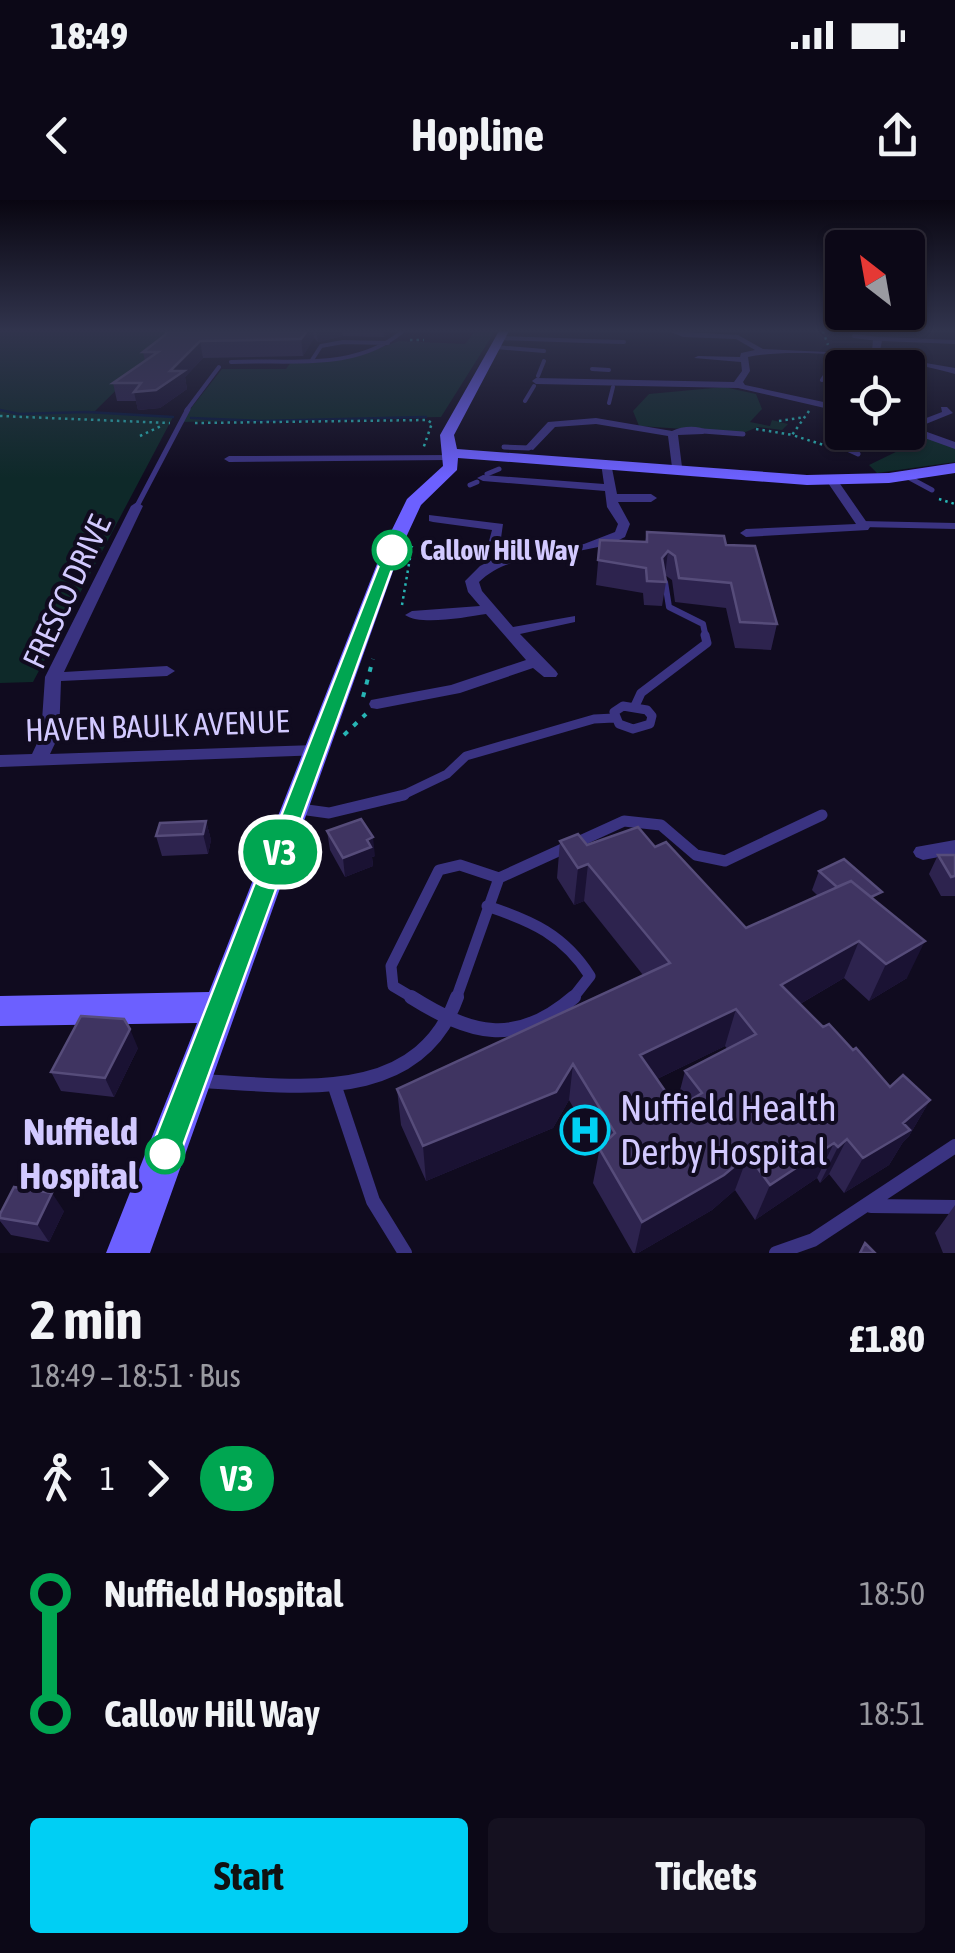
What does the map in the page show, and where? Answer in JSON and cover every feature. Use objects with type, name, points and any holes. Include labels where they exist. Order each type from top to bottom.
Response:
[{"type":"street","points":[[128,1253],[393,546],[427,505],[450,467],[447,435],[478,380]]},
{"type":"street","points":[[616,384],[618,380]]},
{"type":"street","points":[[739,385],[741,380]]},
{"type":"street","points":[[536,381],[739,385],[825,405]]},
{"type":"street","points":[[925,420],[948,409]]},
{"type":"street","points":[[535,422],[548,425],[596,421],[672,434],[681,430],[702,431]]},
{"type":"street","points":[[531,454],[548,425]]},
{"type":"street","points":[[453,428],[479,469]]},
{"type":"street","points":[[672,434],[677,466]]},
{"type":"street","points":[[925,435],[955,446]]},
{"type":"street","points":[[427,505],[479,469],[531,454],[832,480],[906,476],[955,468]]},
{"type":"street","points":[[228,459],[450,458],[479,469],[651,498]]},
{"type":"street","points":[[378,704],[543,668],[475,592],[472,581],[480,570],[505,561],[593,546],[617,537],[624,524],[609,493],[606,463]]},
{"type":"street","points":[[746,533],[776,528],[864,527],[832,480]]},
{"type":"street","points":[[427,505],[499,527],[494,545],[505,561]]},
{"type":"street","name":"FRESCO DRIVE","points":[[38,760],[50,735],[54,677],[137,506]]},
{"type":"street","points":[[412,615],[490,609]]},
{"type":"street","points":[[510,632],[570,618]]},
{"type":"street","points":[[54,677],[167,671]]},
{"type":"street","name":"HAVEN BAULK AVENUE","points":[[0,761],[316,751]]},
{"type":"street","points":[[922,852],[955,848]]},
{"type":"street","points":[[0,1011],[218,1007]]},
{"type":"lane","points":[[137,506],[177,423],[209,380]]},
{"type":"lane","points":[[525,401],[536,381]]},
{"type":"lane","points":[[609,403],[616,384]]},
{"type":"lane","points":[[702,431],[744,434]]},
{"type":"lane","points":[[504,447],[531,454]]},
{"type":"lane","points":[[847,450],[858,454]]},
{"type":"lane","points":[[906,476],[932,490]]},
{"type":"lane","points":[[862,524],[955,526]]},
{"type":"lane","points":[[636,706],[642,693],[707,644],[702,624],[669,607],[665,582]]},
{"type":"lane","points":[[297,809],[329,813],[394,800],[447,774],[466,756],[594,719],[614,718],[632,728],[650,724],[650,712],[636,706],[620,708],[614,718]]},
{"type":"lane","points":[[192,1080],[335,1087],[382,1076],[424,1048],[449,1018],[499,878],[624,821],[661,825],[696,855],[726,861],[822,815]]},
{"type":"lane","points":[[487,906],[539,924],[572,945],[590,976],[575,1001],[510,1032],[480,1035],[393,986],[392,966],[440,870],[460,865],[499,878]]},
{"type":"lane","points":[[335,1087],[340,1115],[376,1206],[398,1248],[405,1253]]},
{"type":"lane","points":[[776,1253],[814,1240],[955,1146]]},
{"type":"lane","points":[[868,1206],[955,1207]]},
{"type":"path","points":[[793,435],[817,403]]},
{"type":"path","points":[[0,416],[167,423],[427,420],[432,423],[420,458]]},
{"type":"path","points":[[779,420],[805,417]]},
{"type":"path","points":[[140,436],[167,423]]},
{"type":"path","points":[[756,429],[825,443]]},
{"type":"path","points":[[412,615],[397,613],[412,560],[413,540]]},
{"type":"path","points":[[316,751],[338,740],[366,715],[362,692],[375,650]]},
{"type":"green space","points":[[0,380],[126,380],[93,413],[173,417],[33,682],[0,683]]},
{"type":"green space","points":[[213,380],[464,380],[441,417],[180,422]]},
{"type":"green space","points":[[724,387],[756,394],[762,409],[750,422],[770,426],[772,420],[788,424],[782,430],[758,427],[743,433],[639,426],[633,411],[649,394]]},
{"type":"green space","points":[[925,437],[955,448],[955,462],[877,473],[869,465],[900,450],[925,450]]},
{"type":"building","points":[[171,380],[156,390],[134,392],[141,383],[113,383]]},
{"type":"building","points":[[647,532],[724,536],[726,545],[755,546],[777,624],[740,622],[731,583],[679,578],[675,556],[668,551],[662,558],[666,582],[647,581],[646,568],[598,560],[600,540],[647,542]]},
{"type":"building","points":[[361,819],[373,837],[367,840],[371,847],[343,858],[327,831]]},
{"type":"building","points":[[206,821],[203,834],[156,836],[160,823]]},
{"type":"building","points":[[638,827],[655,847],[666,842],[746,928],[851,881],[925,941],[886,964],[859,941],[781,985],[823,1027],[829,1024],[853,1050],[856,1048],[890,1087],[903,1075],[930,1100],[903,1123],[910,1130],[863,1158],[847,1139],[838,1147],[834,1143],[770,1185],[748,1155],[724,1175],[642,1222],[599,1148],[615,1133],[573,1064],[556,1092],[423,1146],[397,1089],[670,963],[588,864],[578,868],[560,841],[578,834],[587,845]],"holes":[[[736,1009],[756,1034],[685,1071],[702,1093],[677,1108],[640,1055]]]},
{"type":"building","points":[[938,855],[955,855],[955,876],[951,877]]},
{"type":"building","points":[[844,859],[882,892],[871,897],[851,881],[837,887],[819,871]]},
{"type":"building","points":[[81,1016],[124,1019],[130,1029],[105,1078],[51,1072]]},
{"type":"building","points":[[14,1187],[52,1193],[37,1224],[0,1218]]},
{"type":"building","points":[[865,1243],[875,1253],[860,1253]]},
{"type":"waterway","points":[[0,410],[19,414],[87,412],[173,417]]},
{"type":"waterway","points":[[191,418],[261,421],[426,417]]},
{"type":"bus line","name":"V3","points":[[165,1154],[392,550]]},
{"type":"place","name":"Callow Hill Way","points":[[392,550]]},
{"type":"place","name":"Nuffield Health Derby Hospital","points":[[585,1130]]},
{"type":"place","name":"Nuffield Hospital","points":[[165,1154]]}]
